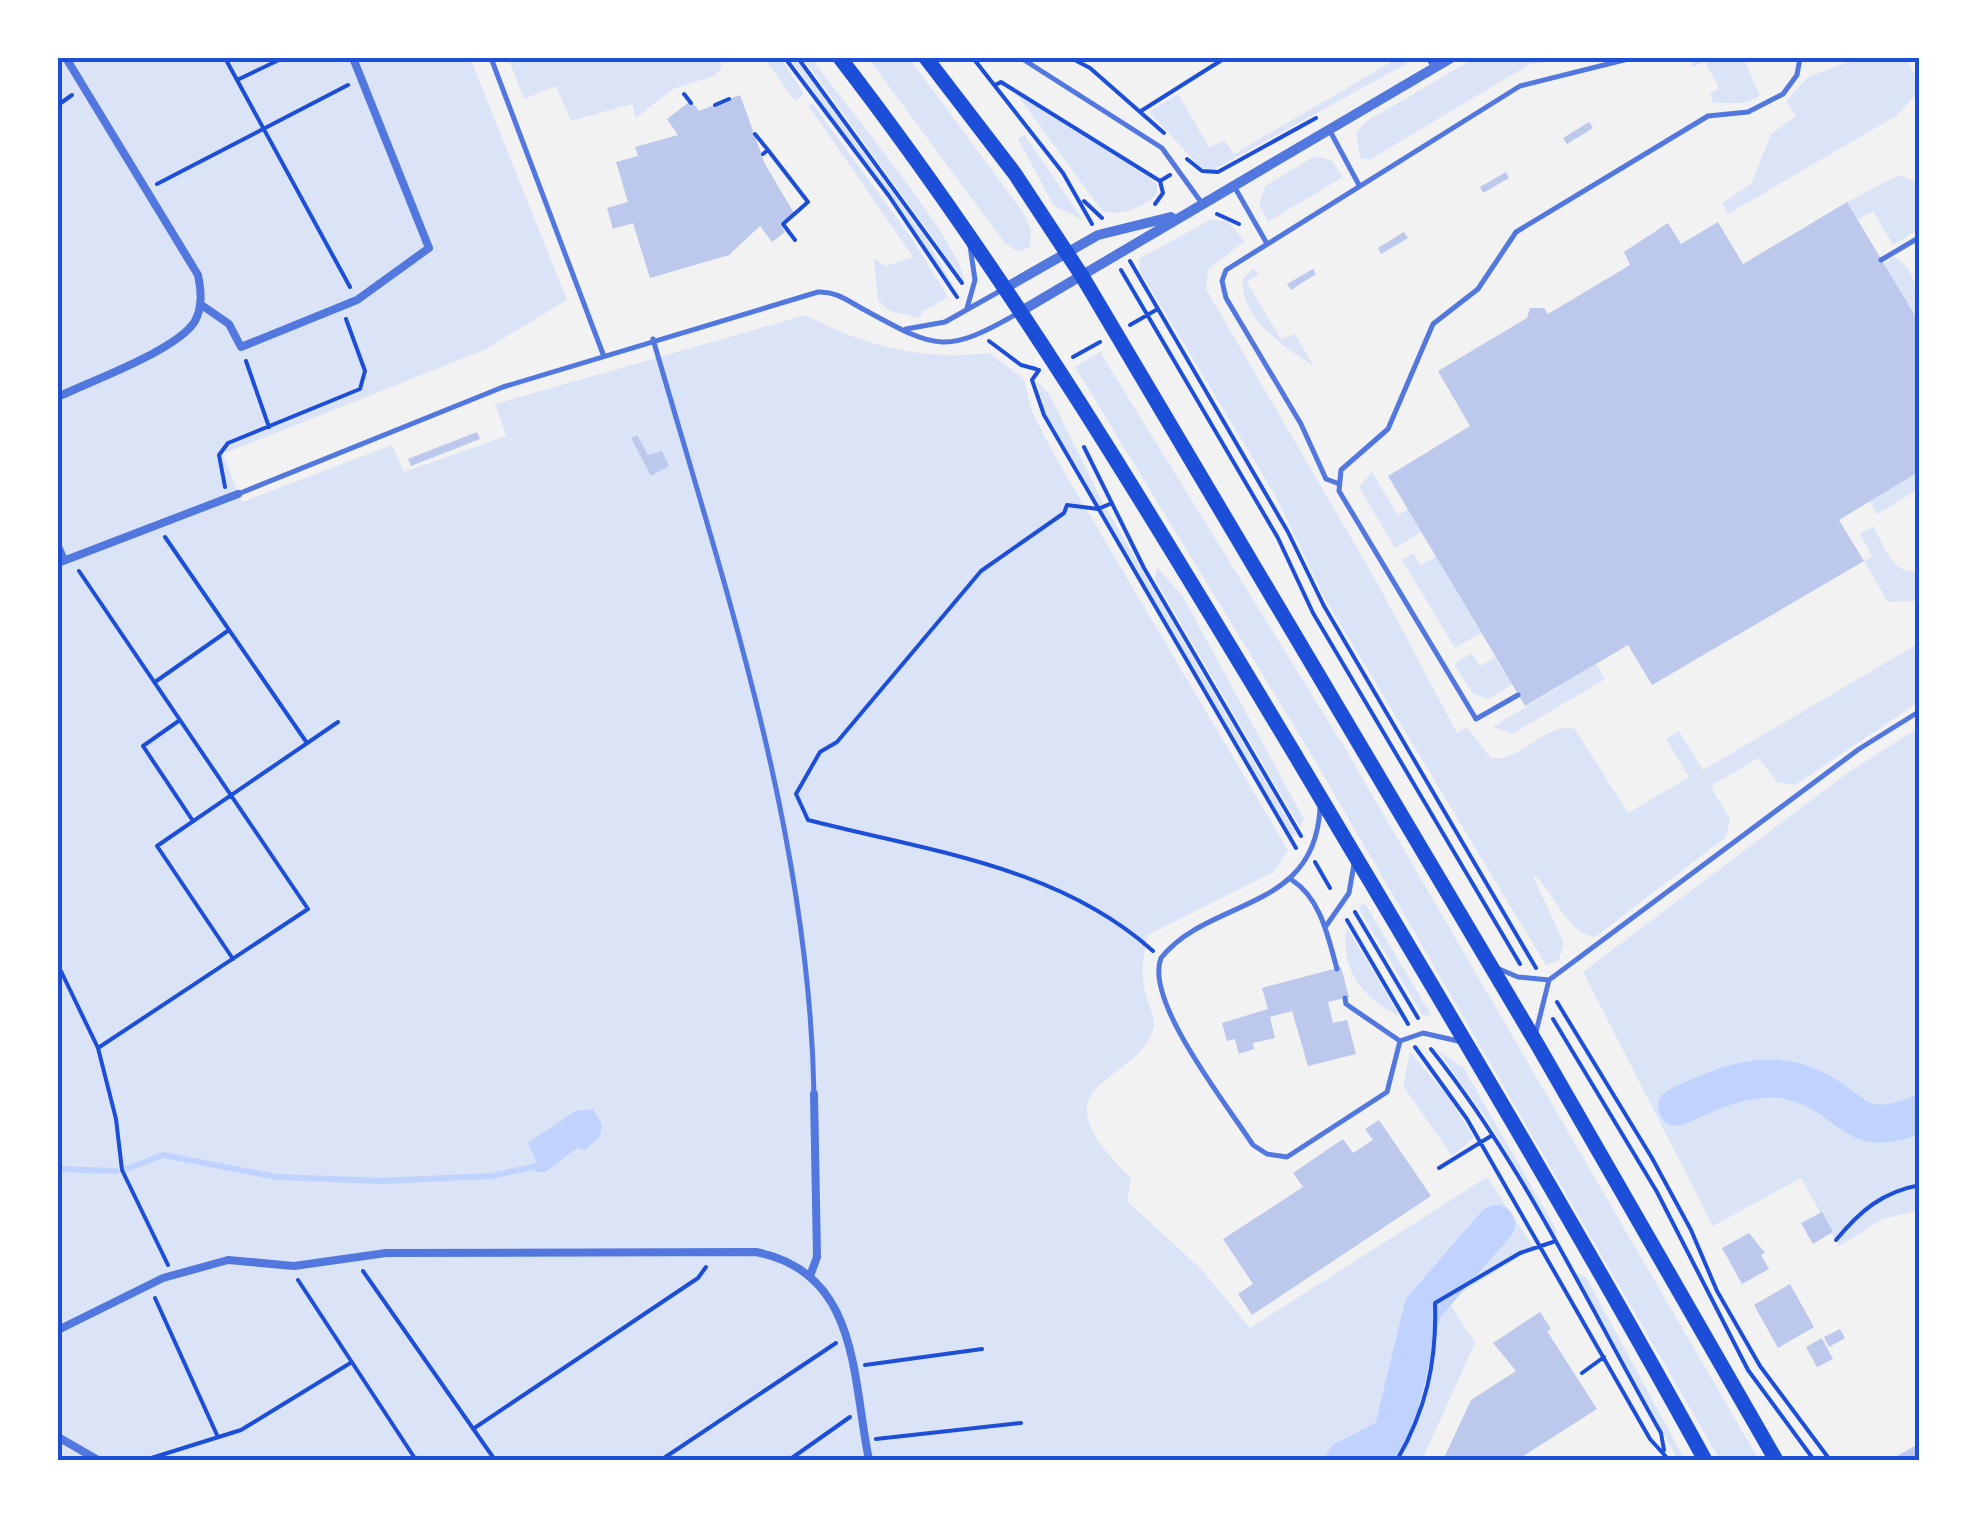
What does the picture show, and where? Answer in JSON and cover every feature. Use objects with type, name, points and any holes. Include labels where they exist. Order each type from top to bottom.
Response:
[{"type":"main road","points":[[840,58],[959,215],[1138,490],[1469,1048],[1705,1460]]},
{"type":"main road","points":[[926,58],[1015,174],[1082,276],[1537,1044],[1776,1460]]},
{"type":"street","points":[[58,397],[177,339],[192,326],[200,304],[198,274],[66,58]]},
{"type":"street","points":[[200,304],[229,324],[240,347],[356,300],[430,248],[353,58]]},
{"type":"street","points":[[1023,310],[1329,128],[1431,62],[1450,58]]},
{"type":"street","points":[[1007,286],[1110,231],[1177,216]]},
{"type":"street","points":[[58,546],[64,560],[234,496]]},
{"type":"street","points":[[810,1276],[817,1257],[814,1094]]},
{"type":"street","points":[[58,1330],[172,1274],[228,1260],[294,1266],[353,1256],[711,1251],[770,1255],[810,1276],[847,1336],[856,1367],[868,1460]]},
{"type":"street","points":[[58,1437],[98,1460]]},
{"type":"lane","points":[[492,58],[603,356]]},
{"type":"lane","points":[[1022,58],[1162,148],[1179,166],[1201,202]]},
{"type":"lane","points":[[1518,695],[1476,719],[1338,483],[1326,479],[1301,424],[1222,287],[1226,270],[1254,248],[1524,84],[1632,58]]},
{"type":"lane","points":[[1338,483],[1345,464],[1388,429],[1434,324],[1478,289],[1516,232],[1708,116],[1748,112],[1784,94],[1794,82],[1799,58],[1825,58]]},
{"type":"lane","points":[[1329,128],[1359,185]]},
{"type":"lane","points":[[1232,184],[1266,242]]},
{"type":"lane","points":[[959,215],[974,272],[973,298],[966,310]]},
{"type":"lane","points":[[1881,260],[1920,237]]},
{"type":"lane","points":[[895,327],[928,328],[1007,286]]},
{"type":"lane","points":[[234,496],[503,387],[653,339],[829,291],[895,327],[937,343],[957,344],[1023,310]]},
{"type":"lane","points":[[653,339],[762,716],[808,968],[814,1094]]},
{"type":"lane","points":[[1537,1044],[1541,1000],[1547,982],[1859,749],[1920,710]]},
{"type":"lane","points":[[1316,790],[1319,820],[1309,850],[1291,879],[1278,890],[1184,937],[1160,958],[1157,984],[1176,1025],[1253,1145],[1267,1154],[1287,1156],[1387,1092],[1400,1041]]},
{"type":"lane","points":[[1326,927],[1351,886],[1352,852]]},
{"type":"lane","points":[[1291,879],[1309,895],[1326,927],[1336,968]]},
{"type":"lane","points":[[1487,960],[1529,980],[1547,982]]},
{"type":"lane","points":[[1344,998],[1346,1004],[1400,1041],[1432,1034],[1469,1048]]},
{"type":"path","points":[[225,58],[356,300]]},
{"type":"path","points":[[238,80],[283,58]]},
{"type":"path","points":[[785,58],[960,301]]},
{"type":"path","points":[[798,58],[966,288]]},
{"type":"path","points":[[973,58],[1080,198],[1103,220],[1118,214]]},
{"type":"path","points":[[1071,58],[1141,110],[1165,134]]},
{"type":"path","points":[[1141,110],[1225,58]]},
{"type":"path","points":[[146,190],[361,78]]},
{"type":"path","points":[[995,85],[1001,82],[1160,180]]},
{"type":"path","points":[[684,94],[690,103]]},
{"type":"path","points":[[715,105],[729,99]]},
{"type":"path","points":[[1178,146],[1202,171],[1218,172],[1321,115]]},
{"type":"path","points":[[755,134],[808,202],[783,224],[795,240]]},
{"type":"path","points":[[1160,180],[1190,157]]},
{"type":"path","points":[[1149,207],[1162,198],[1160,180]]},
{"type":"path","points":[[1080,198],[1091,223]]},
{"type":"path","points":[[1206,216],[1233,219],[1254,248]]},
{"type":"path","points":[[1146,252],[1128,260],[1288,532],[1324,606],[1652,1158],[1691,1230],[1717,1291],[1760,1366],[1830,1460]]},
{"type":"path","points":[[1119,268],[1278,538],[1313,613],[1529,980]]},
{"type":"path","points":[[234,496],[218,464],[222,448],[352,395],[364,382],[362,360],[341,306]]},
{"type":"path","points":[[1147,315],[1157,310]]},
{"type":"path","points":[[240,347],[270,428]]},
{"type":"path","points":[[999,347],[1021,365],[1039,370],[1049,382]]},
{"type":"path","points":[[1039,370],[1032,380],[1044,416],[1318,884]]},
{"type":"path","points":[[1082,442],[1144,568],[1330,888]]},
{"type":"path","points":[[796,794],[820,752],[838,742],[981,571],[1064,514],[1067,505],[1098,509],[1112,503]]},
{"type":"path","points":[[157,525],[307,743]]},
{"type":"path","points":[[64,560],[154,682],[308,909],[98,1048]]},
{"type":"path","points":[[154,682],[229,630]]},
{"type":"path","points":[[180,720],[143,746],[193,821]]},
{"type":"path","points":[[233,959],[157,846],[338,722]]},
{"type":"path","points":[[776,783],[796,794],[808,820],[1014,870],[1126,928],[1160,958]]},
{"type":"path","points":[[1354,912],[1418,1018]]},
{"type":"path","points":[[1349,922],[1406,1018]]},
{"type":"path","points":[[58,965],[98,1048],[116,1119],[122,1170],[172,1274]]},
{"type":"path","points":[[1541,1000],[1657,1192],[1748,1370],[1814,1460]]},
{"type":"path","points":[[1428,1045],[1492,1136],[1661,1433],[1668,1460]]},
{"type":"path","points":[[1414,1047],[1481,1142],[1650,1438],[1665,1454]]},
{"type":"path","points":[[1439,1168],[1492,1136]]},
{"type":"path","points":[[1836,1240],[1859,1212],[1894,1190],[1920,1185]]},
{"type":"path","points":[[1396,1460],[1420,1420],[1436,1341],[1435,1303],[1520,1253],[1553,1242]]},
{"type":"path","points":[[473,1430],[698,1278],[711,1251]]},
{"type":"path","points":[[353,1256],[495,1460]]},
{"type":"path","points":[[294,1266],[299,1282],[416,1460]]},
{"type":"path","points":[[149,1285],[218,1437]]},
{"type":"path","points":[[661,1460],[847,1336]]},
{"type":"path","points":[[856,1367],[982,1348]]},
{"type":"path","points":[[1582,1373],[1604,1357]]},
{"type":"path","points":[[145,1460],[241,1430],[352,1362]]},
{"type":"path","points":[[789,1460],[861,1409]]},
{"type":"path","points":[[864,1440],[1020,1423]]},
{"type":"shaded area","points":[[58,58],[470,58],[567,300],[484,350],[223,454],[242,502],[392,445],[404,472],[506,436],[495,404],[806,315],[849,335],[894,349],[941,355],[989,353],[1024,379],[1032,412],[1056,458],[1288,850],[1274,872],[1148,935],[1143,973],[1154,1026],[1145,1046],[1098,1087],[1088,1102],[1088,1120],[1101,1145],[1131,1178],[1127,1201],[1202,1270],[1250,1328],[1487,1177],[1534,1248],[1448,1301],[1475,1343],[1422,1460],[58,1460]]},
{"type":"shaded area","points":[[508,58],[720,58],[722,68],[714,76],[673,89],[636,118],[632,104],[571,121],[556,86],[524,99]]},
{"type":"shaded area","points":[[764,58],[781,58],[804,94],[795,101]]},
{"type":"shaded area","points":[[790,58],[795,58],[925,237],[959,295]]},
{"type":"shaded area","points":[[803,58],[811,58],[923,206],[959,263],[964,281]]},
{"type":"shaded area","points":[[868,58],[909,58],[1025,215],[1031,231],[1030,247],[1018,252],[1004,242]]},
{"type":"shaded area","points":[[1398,58],[1405,58],[1406,64],[1213,170],[1201,168],[1149,112],[1178,94],[1209,147],[1225,141],[1234,154]]},
{"type":"shaded area","points":[[1475,58],[1579,58],[1530,64],[1369,160],[1360,158],[1356,132],[1367,121]]},
{"type":"shaded area","points":[[1693,58],[1745,62],[1760,96],[1744,103],[1713,103],[1710,94],[1719,88],[1705,62],[1691,67]]},
{"type":"shaded area","points":[[1858,58],[1907,58],[1918,83],[1915,96],[1896,116],[1728,214],[1722,203],[1751,184],[1771,134],[1796,116],[1786,101],[1808,77]]},
{"type":"shaded area","points":[[1016,93],[1144,174],[1157,184],[1157,194],[1131,210],[1102,211]]},
{"type":"shaded area","points":[[813,104],[912,239],[948,297],[922,312],[920,318],[890,311],[878,301],[874,259],[886,266],[913,257],[808,105]]},
{"type":"shaded area","points":[[1024,134],[1083,220],[1054,206],[1018,139]]},
{"type":"shaded area","points":[[1315,156],[1331,160],[1343,177],[1268,222],[1259,204],[1265,186]]},
{"type":"shaded area","points":[[1899,175],[1919,183],[1919,229],[1893,245],[1873,211],[1857,220],[1847,202]]},
{"type":"shaded area","points":[[1210,220],[1227,221],[1245,241],[1208,269],[1206,289],[1378,584],[1457,733],[1467,727],[1491,758],[1513,754],[1553,731],[1575,729],[1628,813],[1689,777],[1666,739],[1679,731],[1703,770],[1919,643],[1919,702],[1795,785],[1777,782],[1758,758],[1711,786],[1730,820],[1726,837],[1595,937],[1575,928],[1532,874],[1564,943],[1559,960],[1546,965],[1325,599],[1276,497],[1140,271],[1139,259]]},
{"type":"shaded area","points":[[1894,257],[1912,277],[1919,324],[1884,264]]},
{"type":"shaded area","points":[[1253,269],[1259,274],[1247,282],[1281,339],[1295,334],[1314,366],[1278,341],[1248,306],[1243,278]]},
{"type":"shaded area","points":[[1100,352],[1346,750],[1759,1460],[1720,1460],[1314,759],[1075,367]]},
{"type":"shaded area","points":[[1036,380],[1049,394],[1103,503],[1296,834],[1293,838],[1046,414]]},
{"type":"shaded area","points":[[1919,471],[1919,489],[1877,514],[1869,501]]},
{"type":"shaded area","points":[[1372,472],[1398,515],[1408,509],[1421,532],[1395,548],[1359,487]]},
{"type":"shaded area","points":[[1873,526],[1896,565],[1919,570],[1919,601],[1888,602],[1864,561],[1872,556],[1860,534]]},
{"type":"shaded area","points":[[1413,553],[1421,565],[1436,556],[1481,633],[1455,648],[1402,560]]},
{"type":"shaded area","points":[[1157,567],[1183,597],[1304,819],[1300,827],[1155,579]]},
{"type":"shaded area","points":[[1472,653],[1480,666],[1495,657],[1512,685],[1488,699],[1473,694],[1454,664]]},
{"type":"shaded area","points":[[1596,664],[1605,679],[1512,734],[1493,727]]},
{"type":"shaded area","points":[[1919,727],[1919,1210],[1883,1219],[1839,1246],[1801,1178],[1713,1226],[1583,972],[1846,774]]},
{"type":"shaded area","points":[[1362,903],[1431,1015],[1423,1016],[1359,909]]},
{"type":"shaded area","points":[[1347,928],[1400,1016],[1375,1001],[1357,981],[1347,957]]},
{"type":"shaded area","points":[[1437,1050],[1463,1067],[1556,1229],[1557,1241],[1491,1125]]},
{"type":"shaded area","points":[[1410,1052],[1447,1095],[1474,1138],[1452,1156],[1403,1086]]},
{"type":"shaded area","points":[[1573,1271],[1586,1277],[1685,1460],[1678,1460]]},
{"type":"water","points":[[593,1109],[602,1125],[600,1136],[585,1150],[577,1148],[545,1172],[535,1172],[537,1162],[528,1143],[575,1111]]},
{"type":"building","points":[[740,95],[765,164],[794,213],[780,224],[785,232],[772,242],[760,226],[729,255],[650,278],[633,223],[613,229],[607,208],[628,202],[616,162],[638,156],[635,147],[678,135],[667,119],[688,103],[692,102],[699,111]]},
{"type":"building","points":[[1589,122],[1593,128],[1567,144],[1563,138]]},
{"type":"building","points":[[1506,172],[1509,178],[1483,193],[1480,187]]},
{"type":"building","points":[[1847,202],[1920,324],[1920,471],[1839,520],[1864,561],[1652,685],[1628,645],[1525,706],[1388,476],[1470,426],[1438,371],[1527,318],[1530,308],[1544,308],[1548,314],[1630,265],[1624,252],[1668,223],[1681,244],[1718,222],[1743,264]]},
{"type":"building","points":[[1404,232],[1408,238],[1381,254],[1378,248]]},
{"type":"building","points":[[1313,269],[1316,274],[1291,290],[1287,284]]},
{"type":"building","points":[[477,432],[480,439],[411,466],[408,459]]},
{"type":"building","points":[[637,435],[648,455],[662,451],[669,466],[651,476],[631,438]]},
{"type":"building","points":[[1341,967],[1349,997],[1328,1002],[1333,1023],[1347,1020],[1356,1054],[1308,1066],[1292,1011],[1270,1017],[1275,1038],[1253,1043],[1254,1049],[1239,1054],[1235,1039],[1227,1041],[1222,1023],[1268,1009],[1262,988]]},
{"type":"building","points":[[1379,1120],[1431,1196],[1252,1315],[1238,1294],[1253,1284],[1223,1239],[1303,1187],[1293,1173],[1343,1139],[1353,1153],[1373,1140],[1365,1129]]},
{"type":"building","points":[[1822,1212],[1833,1232],[1813,1244],[1801,1223]]},
{"type":"building","points":[[1749,1233],[1765,1253],[1761,1255],[1769,1269],[1742,1284],[1722,1248]]},
{"type":"building","points":[[1790,1284],[1814,1327],[1778,1348],[1754,1305]]},
{"type":"building","points":[[1540,1312],[1551,1329],[1547,1331],[1597,1409],[1517,1460],[1443,1460],[1471,1400],[1516,1371],[1493,1343]]},
{"type":"building","points":[[1840,1329],[1845,1338],[1829,1347],[1824,1337]]},
{"type":"building","points":[[1822,1338],[1833,1359],[1817,1367],[1806,1347]]},
{"type":"building","points":[[1920,1443],[1920,1460],[1890,1460]]},
{"type":"waterway","points":[[1677,1107],[1719,1088],[1765,1078],[1796,1082],[1816,1090],[1866,1121],[1897,1122],[1920,1114]]},
{"type":"waterway","points":[[126,1169],[163,1155],[277,1177],[381,1181],[492,1176],[537,1166]]},
{"type":"waterway","points":[[58,1169],[116,1171]]},
{"type":"waterway","points":[[1345,1460],[1392,1436],[1423,1308],[1496,1224]]}]
